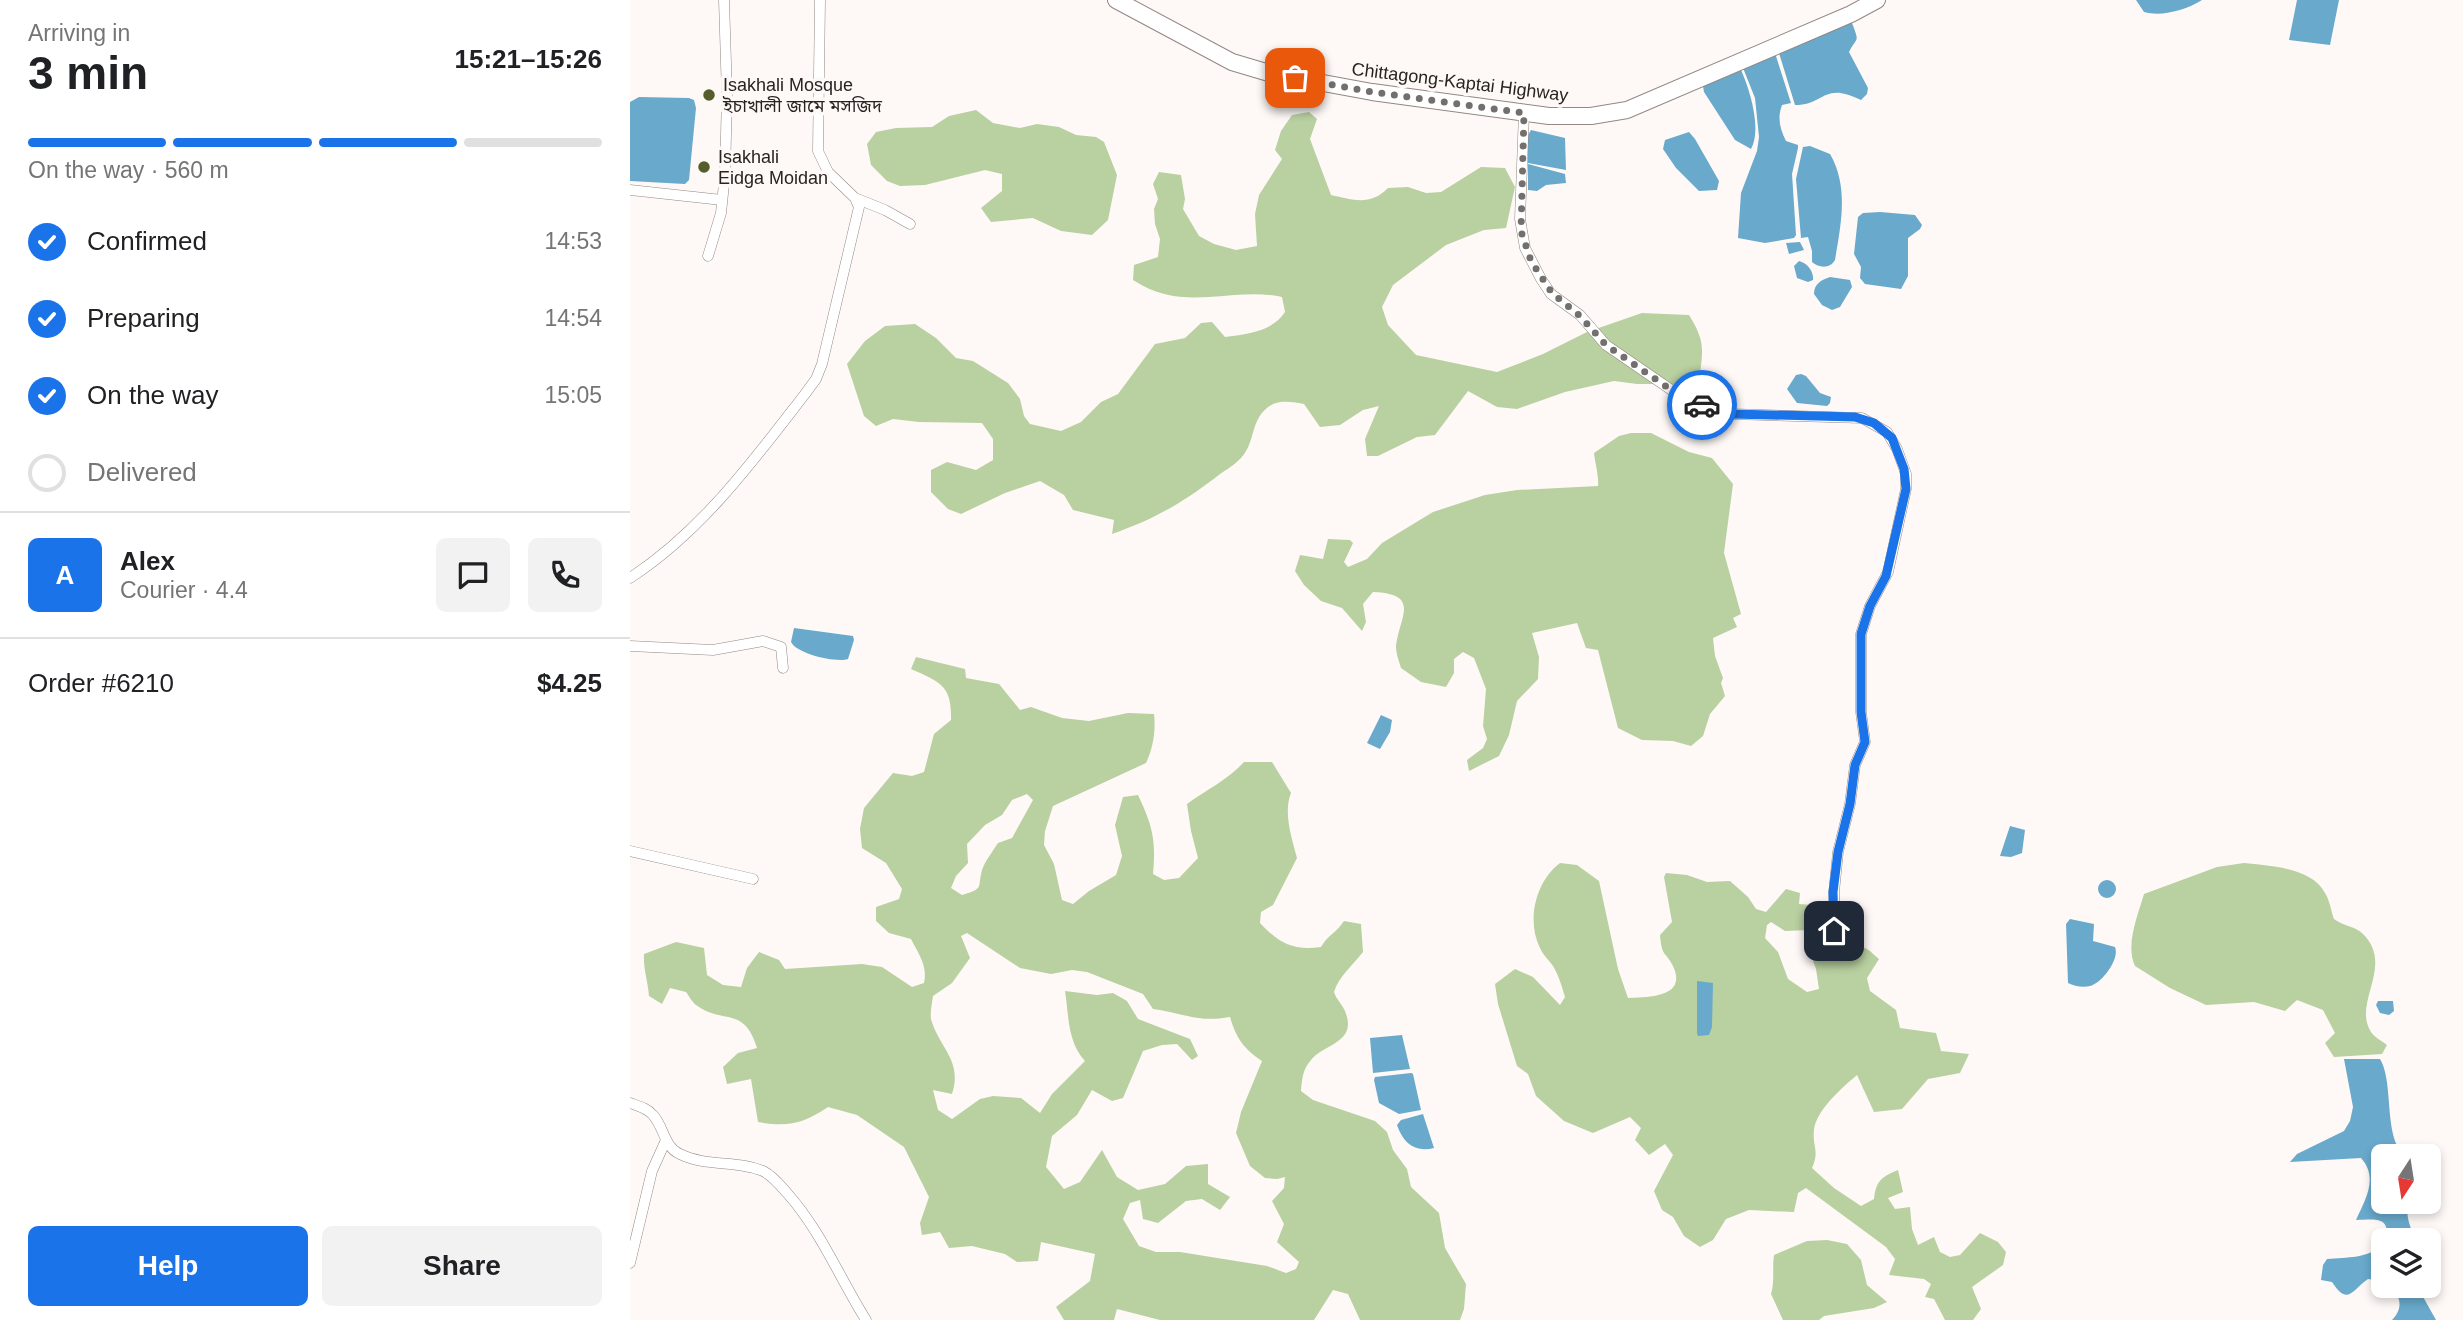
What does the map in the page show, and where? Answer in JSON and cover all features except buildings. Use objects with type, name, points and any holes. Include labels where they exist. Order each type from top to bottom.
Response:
[{"type":"main road","name":"Chittagong-Kaptai Highway","points":[[1116,0],[1232,62],[1269,73],[1372,92],[1549,116],[1591,116],[1627,110],[1851,14],[1877,0]]},
{"type":"street","points":[[708,256],[722,200],[725,174],[727,95],[724,0]]},
{"type":"street","points":[[820,0],[818,151],[828,172],[855,198],[910,224]]},
{"type":"street","points":[[1524,113],[1520,219],[1525,248],[1541,279],[1552,293],[1580,316],[1606,345],[1683,398],[1732,414],[1862,418],[1887,432],[1897,449],[1906,474],[1906,489],[1886,576],[1870,606],[1861,634],[1861,712],[1865,742],[1855,765],[1850,804],[1838,852],[1833,892],[1835,935]]},
{"type":"street","points":[[630,190],[722,200]]},
{"type":"street","points":[[630,578],[668,552],[725,494],[816,379],[829,339],[859,207],[855,198]]},
{"type":"street","points":[[630,646],[713,650],[770,642],[780,647],[783,668]]},
{"type":"street","points":[[630,851],[753,878]]},
{"type":"street","points":[[630,1102],[651,1112],[675,1152],[713,1163],[753,1168],[775,1179],[810,1219],[866,1320]]},
{"type":"street","points":[[630,1263],[652,1171],[666,1140]]},
{"type":"green space","points":[[976,110],[993,123],[1020,128],[1037,124],[1059,127],[1076,135],[1096,137],[1104,142],[1117,175],[1108,220],[1092,235],[1061,231],[1033,218],[991,222],[981,208],[1002,191],[1002,174],[985,170],[925,185],[900,186],[887,181],[871,165],[867,144],[876,132],[896,128],[932,127],[949,116]]},
{"type":"green space","points":[[1309,112],[1317,119],[1310,139],[1331,195],[1361,200],[1375,197],[1388,188],[1408,187],[1426,193],[1441,192],[1481,167],[1505,168],[1515,187],[1506,228],[1484,230],[1446,245],[1393,285],[1382,307],[1388,325],[1416,355],[1497,372],[1543,354],[1587,332],[1642,313],[1689,315],[1701,342],[1700,373],[1685,384],[1614,381],[1565,392],[1517,409],[1497,407],[1468,391],[1435,435],[1417,437],[1378,456],[1367,456],[1365,439],[1379,406],[1363,410],[1340,425],[1320,427],[1304,404],[1273,404],[1260,416],[1246,451],[1235,464],[1166,510],[1112,534],[1114,520],[1073,510],[1064,495],[1040,481],[1005,493],[961,514],[948,509],[931,492],[931,470],[947,462],[976,470],[993,460],[993,439],[982,423],[893,419],[876,426],[864,416],[847,364],[865,341],[885,326],[915,324],[936,338],[956,358],[973,361],[1008,383],[1020,399],[1024,416],[1030,424],[1061,431],[1081,422],[1101,402],[1118,394],[1155,344],[1185,338],[1201,323],[1212,322],[1225,337],[1258,331],[1273,324],[1285,312],[1282,297],[1244,294],[1207,297],[1171,295],[1152,290],[1133,280],[1134,265],[1158,257],[1160,239],[1154,209],[1158,199],[1153,184],[1159,172],[1181,175],[1185,199],[1183,209],[1199,236],[1214,244],[1236,250],[1257,246],[1255,214],[1259,195],[1282,159],[1275,150],[1281,131],[1292,115]]},
{"type":"green space","points":[[1651,433],[1689,452],[1712,458],[1733,484],[1724,553],[1741,614],[1733,618],[1737,627],[1713,638],[1725,696],[1710,714],[1703,736],[1691,746],[1673,741],[1642,740],[1618,728],[1598,650],[1586,648],[1577,623],[1532,633],[1539,657],[1538,679],[1517,701],[1509,735],[1499,756],[1469,771],[1467,760],[1483,748],[1487,739],[1483,726],[1486,689],[1474,658],[1463,652],[1454,659],[1454,673],[1446,687],[1421,682],[1401,668],[1397,655],[1403,602],[1398,597],[1373,592],[1363,604],[1366,622],[1362,631],[1342,608],[1321,601],[1304,585],[1295,571],[1300,555],[1323,559],[1328,539],[1350,540],[1353,543],[1344,562],[1348,567],[1367,559],[1382,543],[1433,512],[1485,495],[1517,490],[1598,486],[1594,453],[1619,436]]},
{"type":"green space","points":[[916,657],[965,669],[966,678],[999,684],[1020,710],[1031,707],[1062,718],[1089,721],[1128,713],[1154,714],[1155,727],[1146,763],[1053,806],[1045,831],[1044,845],[1054,864],[1062,900],[1073,904],[1116,875],[1122,856],[1115,825],[1123,797],[1138,795],[1147,816],[1154,842],[1153,874],[1164,880],[1179,878],[1198,858],[1187,804],[1244,762],[1272,762],[1291,793],[1288,817],[1297,858],[1273,905],[1261,912],[1260,923],[1280,940],[1302,948],[1321,947],[1344,921],[1361,924],[1363,952],[1343,976],[1334,992],[1345,1011],[1347,1030],[1344,1036],[1308,1063],[1303,1074],[1301,1091],[1313,1100],[1375,1121],[1387,1132],[1393,1150],[1407,1169],[1411,1187],[1439,1213],[1445,1248],[1466,1284],[1464,1309],[1460,1320],[1360,1320],[1348,1294],[1333,1290],[1314,1320],[1160,1320],[1117,1309],[1114,1320],[1064,1320],[1056,1307],[1090,1281],[1095,1254],[1041,1242],[1038,1261],[1017,1262],[1005,1254],[972,1246],[949,1248],[940,1232],[922,1235],[920,1223],[929,1197],[904,1147],[857,1115],[828,1107],[795,1123],[758,1122],[751,1079],[727,1084],[723,1067],[738,1053],[757,1048],[746,1026],[732,1018],[706,1011],[695,1004],[686,992],[670,988],[662,1004],[649,996],[644,954],[676,942],[704,948],[707,975],[723,985],[741,987],[747,968],[759,952],[779,960],[785,969],[862,964],[882,967],[912,987],[924,983],[923,965],[911,939],[889,933],[876,921],[876,907],[899,899],[902,889],[886,863],[862,848],[860,829],[864,808],[893,773],[912,776],[924,772],[934,734],[951,720],[949,699],[942,686],[911,669]],"holes":[[[1027,794],[1033,800],[1012,838],[998,843],[989,856],[977,889],[962,895],[951,888],[956,876],[968,863],[967,844],[985,825],[1002,815],[1012,800]],[[967,933],[1020,968],[1051,974],[1072,970],[1087,972],[1143,994],[1153,1009],[1199,1018],[1230,1017],[1242,1042],[1262,1061],[1241,1112],[1236,1133],[1250,1166],[1265,1178],[1285,1177],[1284,1188],[1272,1201],[1284,1224],[1277,1242],[1299,1262],[1296,1269],[1286,1273],[1267,1266],[1180,1252],[1156,1252],[1139,1246],[1123,1219],[1130,1203],[1140,1200],[1143,1219],[1158,1223],[1186,1201],[1202,1199],[1220,1210],[1230,1197],[1208,1184],[1208,1164],[1186,1166],[1165,1184],[1138,1190],[1117,1177],[1102,1150],[1080,1182],[1064,1189],[1046,1167],[1052,1136],[1077,1115],[1092,1090],[1112,1101],[1123,1098],[1143,1051],[1177,1044],[1192,1060],[1198,1056],[1190,1039],[1138,1019],[1127,1001],[1113,993],[1097,995],[1065,991],[1072,1037],[1085,1061],[1052,1094],[1040,1113],[1021,1098],[993,1096],[980,1099],[952,1119],[938,1110],[933,1090],[952,1094],[955,1082],[949,1055],[931,1019],[933,996],[952,983],[970,958],[961,936]]]},
{"type":"green space","points":[[1560,863],[1577,865],[1599,881],[1618,969],[1628,998],[1663,994],[1675,984],[1673,966],[1663,951],[1660,935],[1672,922],[1664,877],[1666,873],[1687,875],[1707,882],[1730,881],[1748,897],[1756,909],[1766,912],[1786,889],[1800,893],[1799,904],[1812,905],[1809,930],[1785,931],[1771,922],[1767,925],[1765,938],[1778,952],[1788,979],[1807,992],[1819,989],[1811,955],[1818,944],[1855,945],[1865,948],[1879,959],[1867,978],[1870,991],[1896,1010],[1900,1028],[1936,1033],[1941,1051],[1969,1054],[1960,1073],[1928,1079],[1902,1109],[1874,1112],[1857,1075],[1831,1100],[1816,1122],[1816,1153],[1812,1168],[1834,1188],[1861,1206],[1874,1199],[1880,1180],[1898,1170],[1903,1192],[1888,1198],[1895,1209],[1910,1207],[1912,1229],[1918,1245],[1934,1237],[1940,1252],[1950,1257],[1960,1255],[1980,1233],[1998,1242],[2006,1252],[2003,1265],[1972,1287],[1981,1309],[1973,1320],[1945,1320],[1934,1299],[1925,1297],[1931,1284],[1924,1279],[1889,1275],[1895,1259],[1886,1247],[1806,1188],[1798,1193],[1794,1212],[1749,1210],[1726,1219],[1713,1240],[1700,1247],[1684,1236],[1673,1217],[1662,1210],[1654,1191],[1673,1155],[1665,1144],[1649,1155],[1635,1140],[1641,1128],[1630,1117],[1593,1133],[1564,1121],[1536,1096],[1528,1074],[1517,1066],[1498,1004],[1495,984],[1515,969],[1533,977],[1560,1005],[1565,997],[1555,970],[1540,948],[1534,925],[1539,890]]},
{"type":"green space","points":[[2244,863],[2289,869],[2310,878],[2319,884],[2325,893],[2334,919],[2356,929],[2372,946],[2375,971],[2366,1009],[2367,1020],[2372,1034],[2387,1045],[2382,1054],[2334,1057],[2325,1043],[2335,1033],[2323,1010],[2297,1000],[2285,1011],[2254,1002],[2206,1005],[2170,988],[2135,966],[2132,940],[2144,894],[2217,867]]},
{"type":"green space","points":[[1827,1240],[1847,1244],[1861,1260],[1867,1285],[1887,1302],[1874,1308],[1824,1316],[1819,1320],[1783,1320],[1771,1294],[1774,1255],[1807,1241]]},
{"type":"water","points":[[2136,0],[2202,0],[2181,10],[2158,14],[2144,12]]},
{"type":"water","points":[[2297,0],[2339,0],[2330,45],[2289,40]]},
{"type":"water","points":[[1844,21],[1852,23],[1856,34],[1849,52],[1868,88],[1867,94],[1861,100],[1831,93],[1813,102],[1795,105],[1779,53]]},
{"type":"water","points":[[1775,53],[1791,103],[1782,105],[1779,119],[1781,128],[1786,141],[1798,145],[1792,174],[1796,235],[1794,238],[1765,243],[1738,238],[1741,193],[1757,151],[1759,137],[1755,98],[1743,68]]},
{"type":"water","points":[[1741,70],[1755,120],[1751,149],[1735,140],[1704,92],[1703,86]]},
{"type":"water","points":[[639,97],[694,100],[696,108],[689,180],[685,184],[630,181],[630,102]]},
{"type":"water","points":[[1531,130],[1565,138],[1566,170],[1528,163],[1528,135]]},
{"type":"water","points":[[1689,132],[1719,181],[1717,190],[1699,191],[1676,168],[1663,149],[1665,140]]},
{"type":"water","points":[[1810,146],[1830,154],[1840,179],[1842,193],[1835,260],[1824,267],[1812,262],[1808,237],[1801,238],[1796,179],[1803,147]]},
{"type":"water","points":[[1528,164],[1565,174],[1566,183],[1546,185],[1537,191],[1528,190]]},
{"type":"water","points":[[1863,213],[1915,215],[1922,225],[1908,238],[1908,276],[1901,289],[1865,284],[1860,278],[1861,267],[1854,254],[1858,217]]},
{"type":"water","points":[[1800,242],[1804,250],[1789,254],[1786,243]]},
{"type":"water","points":[[1799,261],[1809,268],[1813,280],[1808,282],[1797,278],[1794,266]]},
{"type":"water","points":[[1830,277],[1850,280],[1852,287],[1840,307],[1832,310],[1822,305],[1814,294],[1819,283]]},
{"type":"water","points":[[1796,375],[1806,376],[1820,393],[1831,397],[1827,406],[1797,403],[1787,389]]},
{"type":"water","points":[[794,628],[853,636],[848,659],[826,659],[801,650],[791,642]]},
{"type":"water","points":[[1381,715],[1392,720],[1390,732],[1380,749],[1367,743]]},
{"type":"water","points":[[2010,826],[2025,830],[2022,853],[2011,857],[2000,856]]},
{"type":"water","points":[[2107,880],[2113,883],[2116,889],[2113,895],[2107,898],[2101,895],[2098,889],[2101,883]]},
{"type":"water","points":[[2070,919],[2094,924],[2093,941],[2115,947],[2115,958],[2109,970],[2090,986],[2068,983],[2066,924]]},
{"type":"water","points":[[1697,981],[1713,983],[1712,1027],[1709,1035],[1698,1036],[1697,1033]]},
{"type":"water","points":[[2378,1001],[2393,1001],[2394,1011],[2389,1015],[2380,1013],[2376,1005]]},
{"type":"water","points":[[1402,1035],[1410,1069],[1373,1073],[1370,1038]]},
{"type":"water","points":[[2344,1059],[2380,1059],[2387,1083],[2391,1126],[2397,1144],[2371,1144],[2371,1214],[2408,1214],[2410,1228],[2386,1228],[2380,1221],[2356,1220],[2370,1181],[2361,1158],[2290,1162],[2297,1154],[2344,1131],[2350,1121],[2353,1107]]},
{"type":"water","points":[[1411,1073],[1421,1110],[1399,1114],[1379,1103],[1375,1077]]},
{"type":"water","points":[[1423,1114],[1434,1148],[1416,1148],[1406,1142],[1397,1125],[1401,1120]]},
{"type":"water","points":[[2371,1252],[2371,1279],[2350,1294],[2342,1293],[2332,1282],[2321,1280],[2323,1265],[2327,1259]]},
{"type":"water","points":[[2398,1298],[2424,1298],[2436,1320],[2392,1320],[2400,1303]]},
{"type":"way so far","points":[[1295,78],[1372,92],[1524,113],[1521,231],[1525,248],[1541,279],[1606,345],[1683,398],[1702,405]]},
{"type":"place","name":"Isakhali Mosque ইচাখালী জামে মসজিদ","points":[[709,95]]},
{"type":"place","name":"Isakhali Eidga Moidan","points":[[704,167]]},
{"type":"route","points":[[1702,405],[1732,414],[1855,417],[1868,420],[1890,435],[1906,474],[1902,512],[1888,572],[1870,606],[1860,639],[1861,712],[1865,742],[1855,765],[1850,804],[1840,839],[1833,892],[1834,931]]}]
